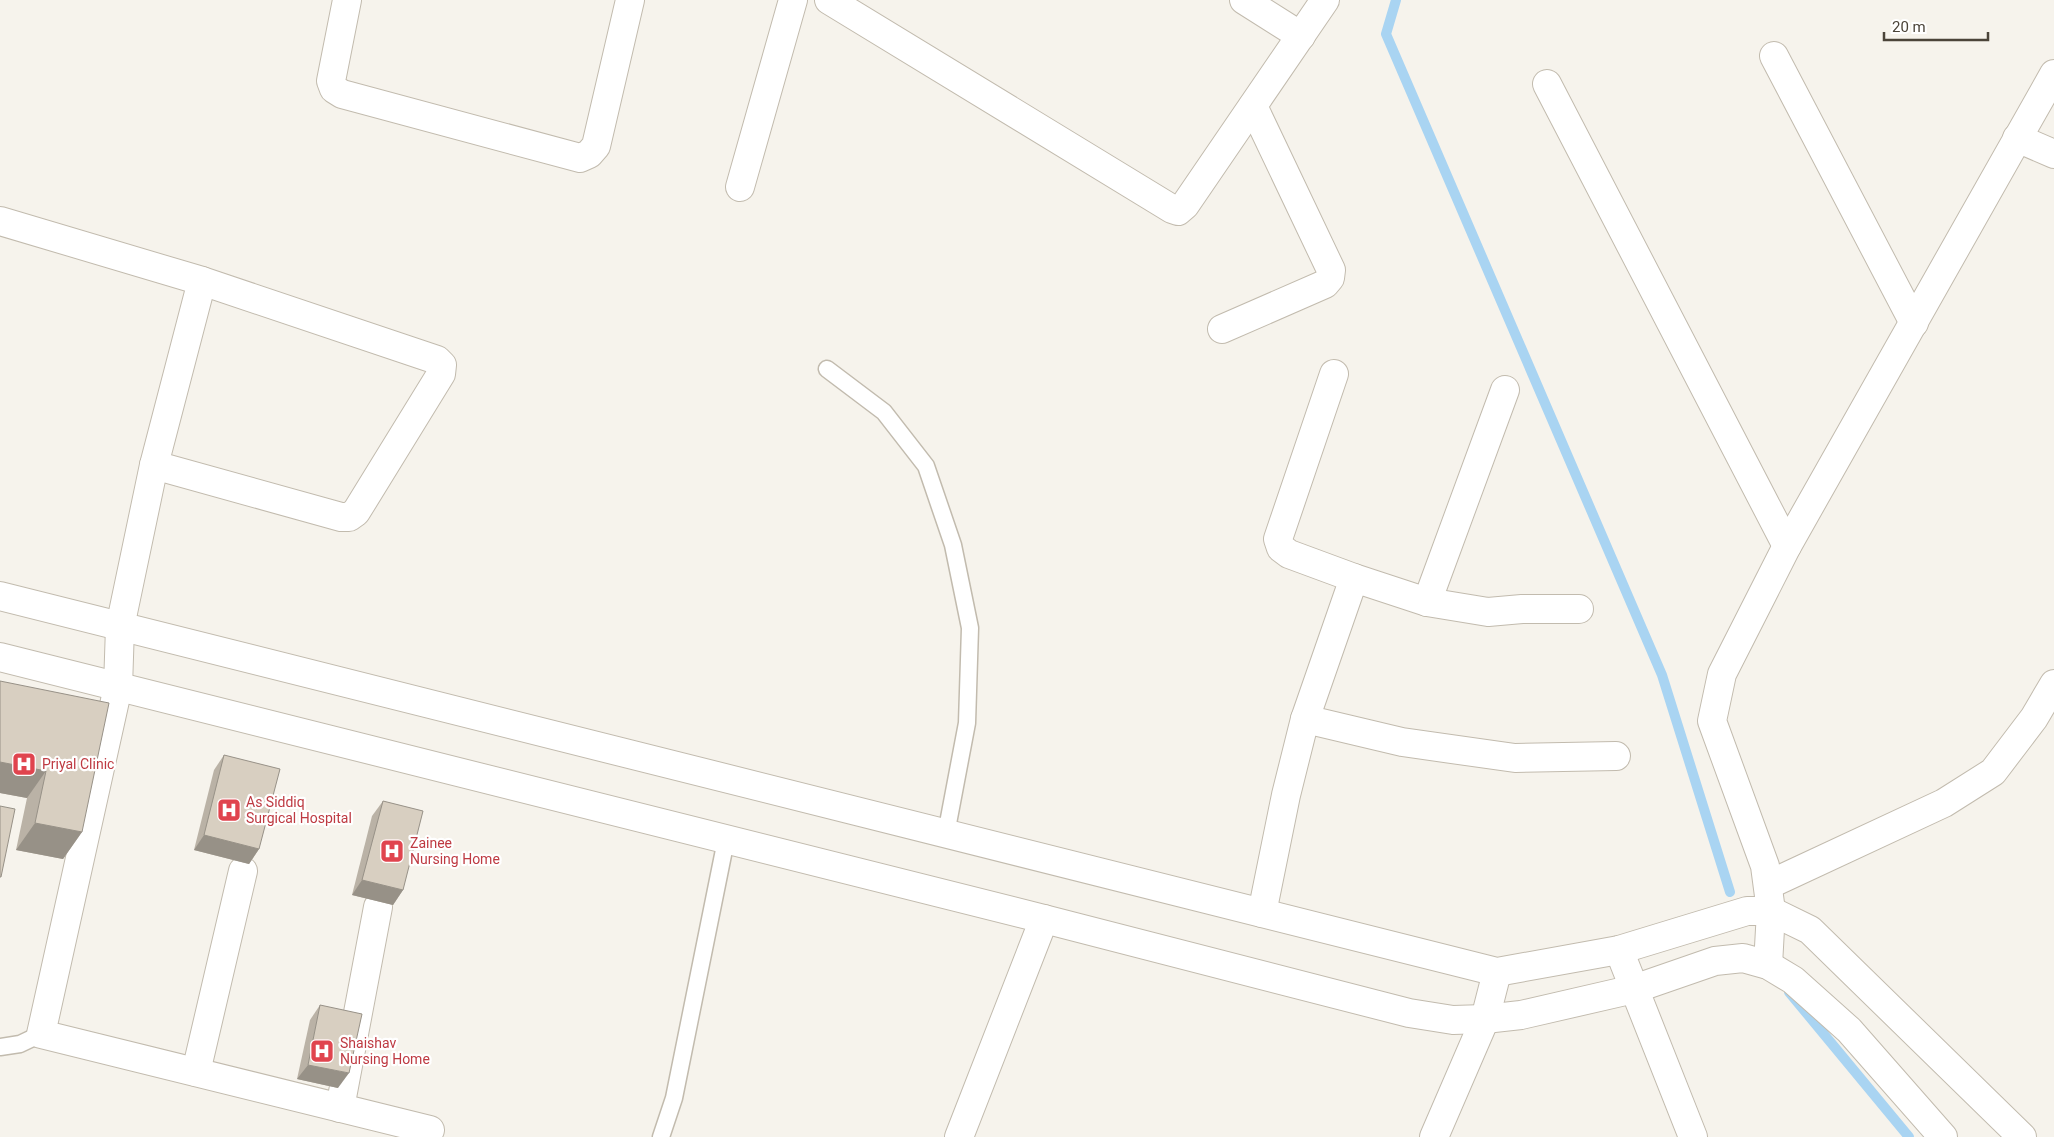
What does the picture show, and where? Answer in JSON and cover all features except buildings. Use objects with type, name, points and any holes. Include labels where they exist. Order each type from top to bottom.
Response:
[{"type":"street","points":[[346,0],[330,81],[334,89],[342,94],[580,158],[589,154],[596,146],[630,0]]},
{"type":"street","points":[[740,187],[794,0]]},
{"type":"street","points":[[829,0],[1178,211],[1185,206],[1325,0]]},
{"type":"street","points":[[1244,0],[1301,36]]},
{"type":"street","points":[[1774,56],[1914,323]]},
{"type":"street","points":[[1768,965],[1769,898],[1766,866],[1712,721],[1722,674],[1787,546],[2054,74]]},
{"type":"street","points":[[1547,84],[1787,546]]},
{"type":"street","points":[[1222,329],[1325,284],[1330,278],[1331,270],[1253,106]]},
{"type":"street","points":[[2017,138],[2054,154]]},
{"type":"street","points":[[0,221],[202,281],[437,360],[442,365],[441,374],[356,512],[349,517],[341,517],[154,465]]},
{"type":"street","points":[[202,281],[154,465],[120,627],[118,686],[41,1034],[430,1130]]},
{"type":"street","points":[[1334,374],[1278,539],[1281,548],[1289,554],[1427,602],[1488,612],[1522,609],[1579,609]]},
{"type":"street","points":[[1427,602],[1505,390]]},
{"type":"street","points":[[1262,913],[1286,795],[1305,719],[1354,578]]},
{"type":"street","points":[[0,596],[1497,972],[1619,950],[1746,911],[1944,803],[1992,772],[2034,718],[2054,684]]},
{"type":"street","points":[[0,657],[1044,918],[1409,1013],[1453,1020],[1485,1019],[1559,1008],[1634,989],[1715,961],[1743,958],[1768,965],[1794,980],[1848,1030],[1943,1137]]},
{"type":"street","points":[[1305,719],[1402,742],[1515,758],[1616,756]]},
{"type":"street","points":[[196,1072],[244,871]]},
{"type":"street","points":[[1769,898],[1810,930],[2022,1137]]},
{"type":"street","points":[[340,1108],[378,907]]},
{"type":"street","points":[[959,1137],[1044,918]]},
{"type":"street","points":[[1619,950],[1693,1137]]},
{"type":"street","points":[[1434,1137],[1485,1019],[1497,972]]},
{"type":"lane","points":[[827,369],[884,412],[926,466],[953,545],[970,628],[967,723],[946,834]]},
{"type":"lane","points":[[661,1137],[674,1098],[726,840]]},
{"type":"lane","points":[[0,1047],[20,1044],[41,1034]]},
{"type":"waterway","points":[[1396,0],[1386,34],[1662,675],[1730,892]]},
{"type":"waterway","points":[[1789,992],[1909,1137]]},
{"type":"place","name":"Priyal Clinic","points":[[24,764]]},
{"type":"place","name":"As Siddiq Surgical Hospital","points":[[229,810]]},
{"type":"place","name":"Zainee Nursing Home","points":[[392,851]]},
{"type":"place","name":"Shaishav Nursing Home","points":[[322,1051]]}]
